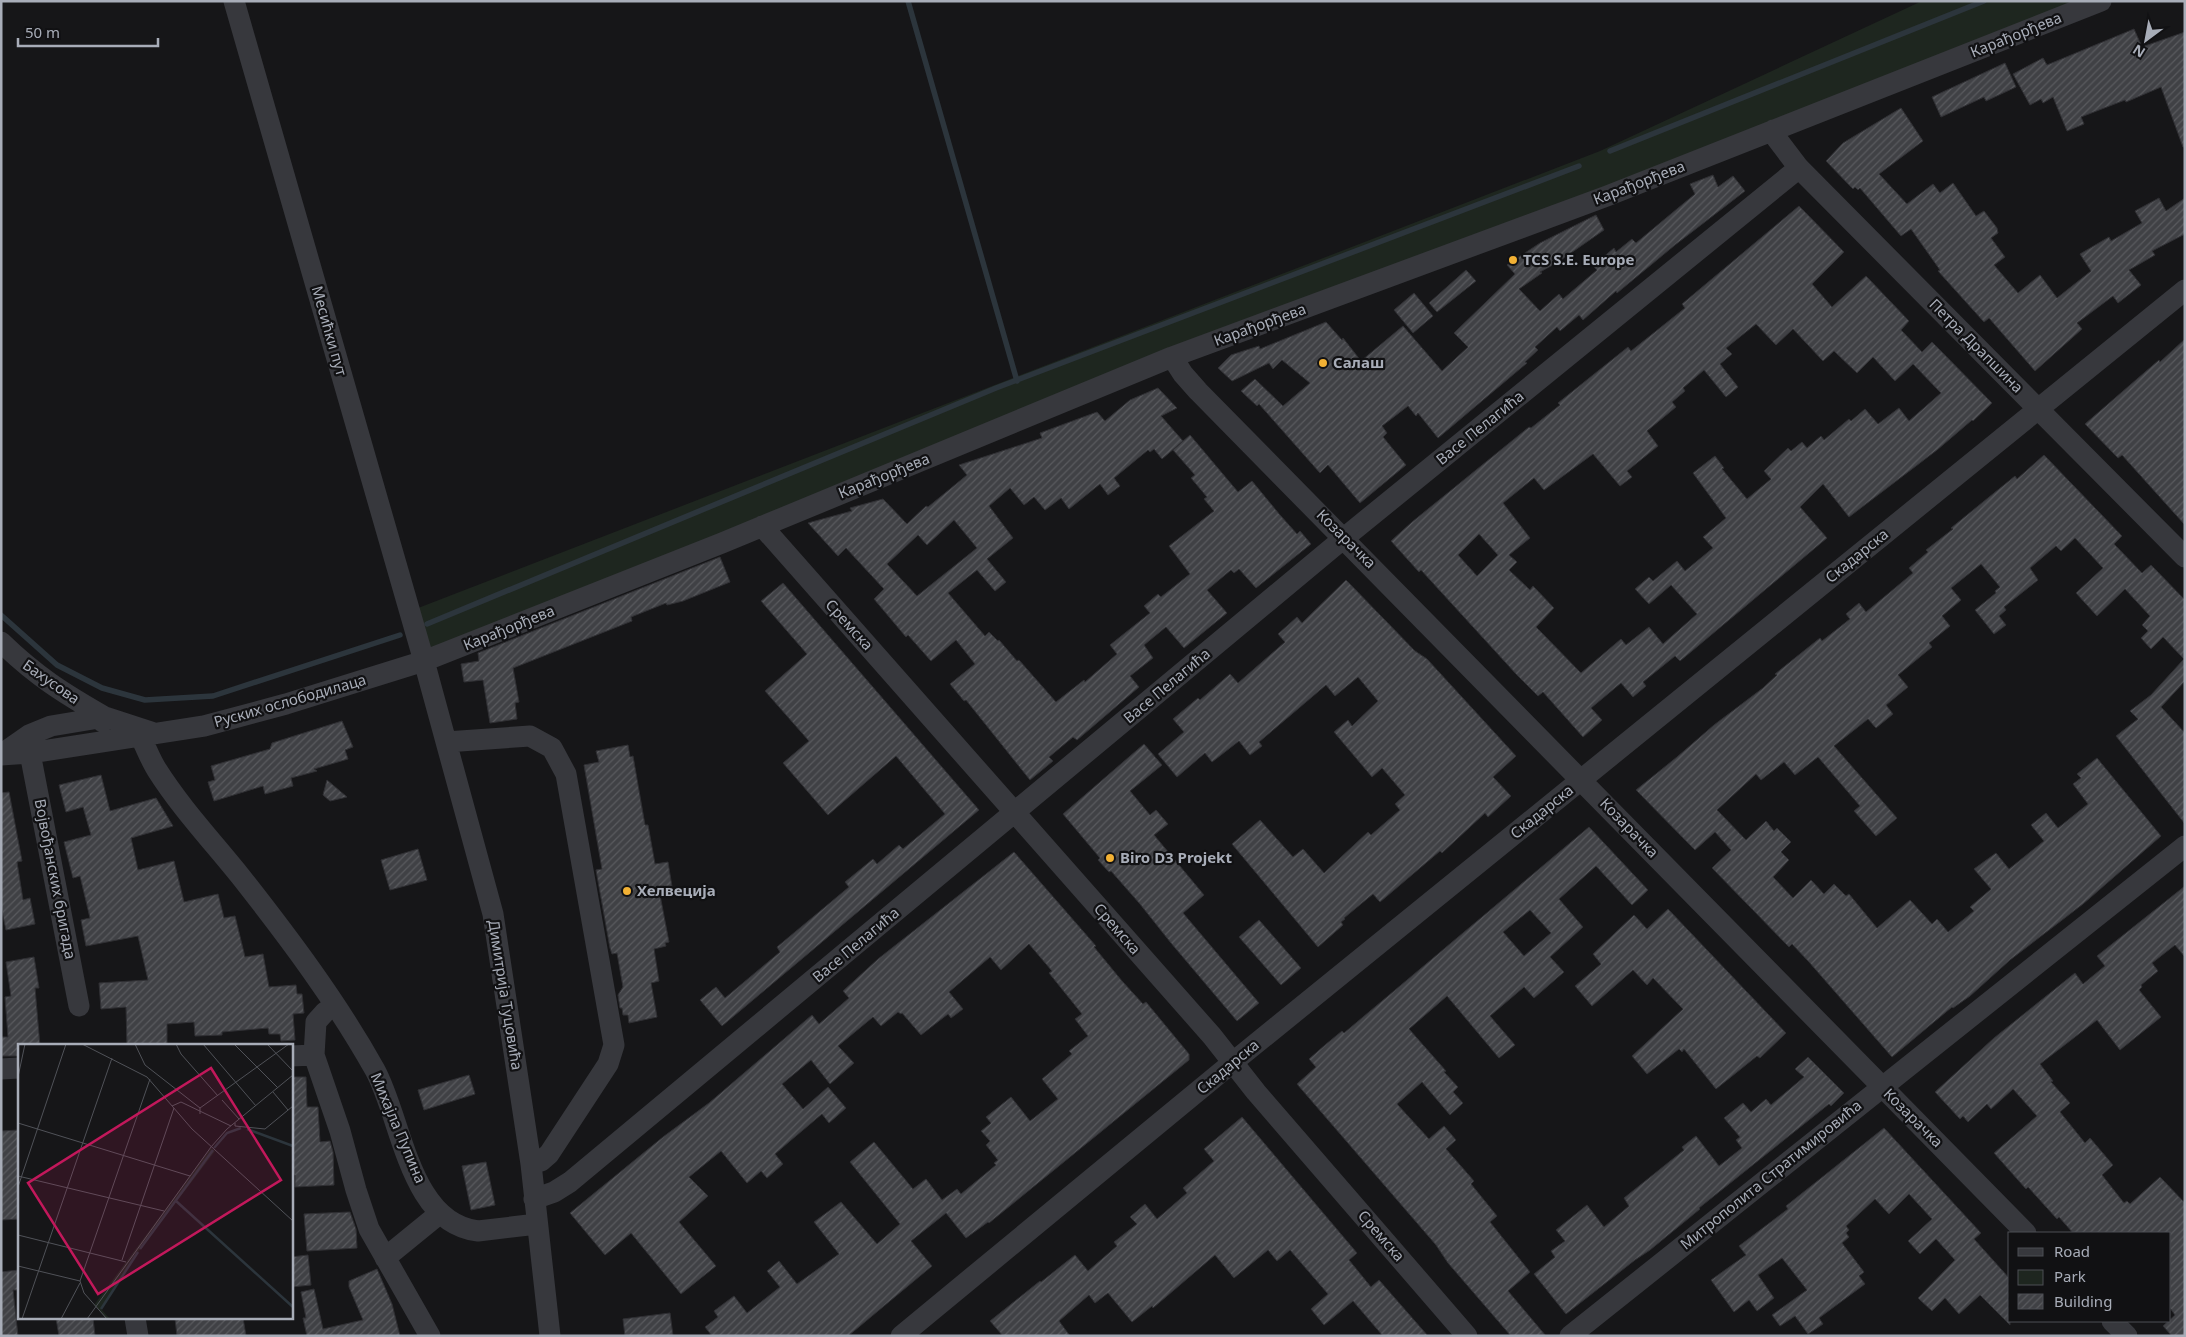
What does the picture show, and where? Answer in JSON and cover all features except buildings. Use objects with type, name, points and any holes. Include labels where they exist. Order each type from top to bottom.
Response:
[{"type":"street","name":"Месићки пут","points":[[234,1],[424,661]]},
{"type":"street","name":"Карађорђева","points":[[424,661],[762,526],[1172,357],[1608,196],[2101,1]]},
{"type":"street","name":"Петра Драпшина","points":[[1773,130],[1777,139],[1799,168],[2185,558]]},
{"type":"street","name":"Васе Пелагића","points":[[534,1199],[554,1192],[570,1182],[1344,538],[1799,168]]},
{"type":"street","name":"Скадарска","points":[[901,1336],[1232,1063],[2185,290]]},
{"type":"street","name":"Козарачка","points":[[1172,357],[1182,374],[1198,391],[2025,1232]]},
{"type":"street","name":"Сремска","points":[[762,526],[1212,1036],[1232,1063],[1467,1336]]},
{"type":"street","name":"Бахусова","points":[[1,642],[21,662],[56,689],[105,717]]},
{"type":"street","name":"Руских ослободилаца","points":[[1,755],[30,753],[204,726],[286,704],[424,661]]},
{"type":"street","name":"Димитрија Туцовића","points":[[424,661],[493,914],[531,1164],[550,1336]]},
{"type":"street","points":[[51,726],[57,712],[58,700],[56,689]]},
{"type":"street","name":"Руских ослободилаца","points":[[1,755],[29,735],[51,726],[105,717],[147,734]]},
{"type":"street","points":[[86,743],[97,733],[105,717]]},
{"type":"street","name":"Михајла Пупина","points":[[147,734],[161,775],[269,913],[335,1005],[376,1072],[418,1180],[439,1214],[469,1230],[478,1231],[537,1224]]},
{"type":"street","points":[[446,742],[530,736],[552,748],[566,774],[614,1045],[608,1064],[549,1154],[541,1161],[531,1164]]},
{"type":"street","name":"Војвођанских бригада","points":[[30,753],[79,1006]]},
{"type":"street","name":"Митрополита Стратимировића","points":[[1570,1336],[2185,846]]},
{"type":"street","points":[[335,1005],[316,1022],[314,1056],[340,1131],[369,1229],[390,1254],[430,1336]]},
{"type":"street","points":[[292,1056],[314,1056]]},
{"type":"street","points":[[1,1069],[18,1068]]},
{"type":"street","points":[[549,1154],[570,1182]]},
{"type":"street","points":[[390,1254],[439,1214]]},
{"type":"street","points":[[135,1320],[138,1336]]},
{"type":"street","points":[[2113,1322],[2127,1336]]},
{"type":"green space","points":[[1922,1],[2110,1],[428,656],[413,610],[1600,151]]},
{"type":"waterway","points":[[908,1],[1017,381]]},
{"type":"waterway","points":[[1610,151],[1984,1]]},
{"type":"waterway","points":[[427,624],[996,388],[1579,166]]},
{"type":"waterway","points":[[1,615],[57,665],[102,688],[145,700],[213,696],[400,635]]},
{"type":"place","name":"TCS S.E. Europe","points":[[1513,260]]},
{"type":"place","name":"Салаш","points":[[1323,363]]},
{"type":"place","name":"Biro D3 Projekt","points":[[1110,858]]},
{"type":"place","name":"Хелвеција","points":[[627,891]]}]
